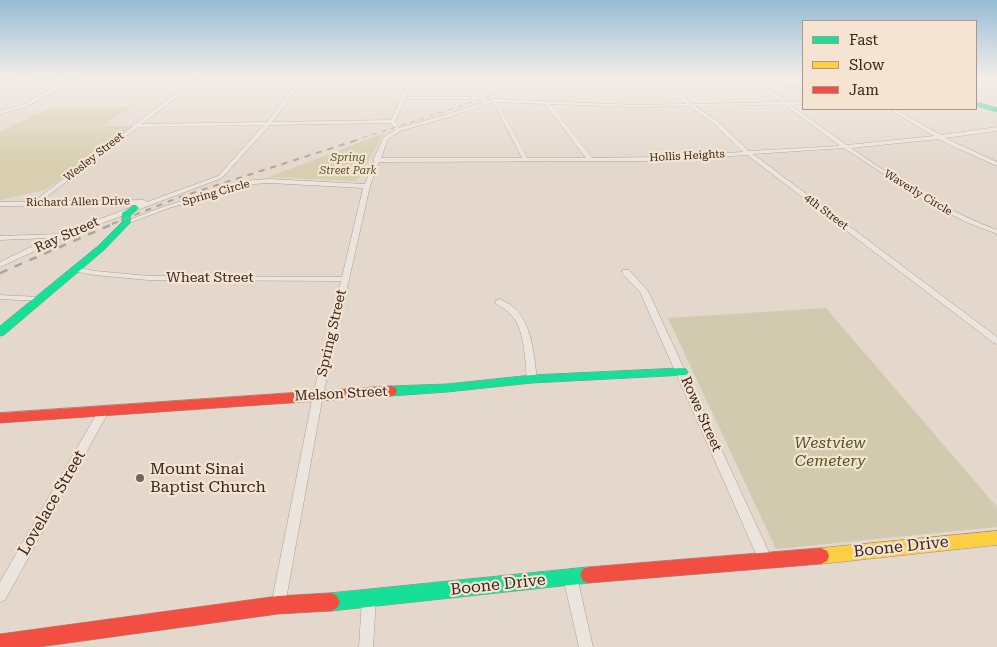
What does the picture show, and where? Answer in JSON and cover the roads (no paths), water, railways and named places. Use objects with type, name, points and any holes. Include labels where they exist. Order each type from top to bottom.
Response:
[{"type":"street","points":[[0,113],[23,106]]},
{"type":"street","name":"Wesley Street","points":[[35,203],[161,106]]},
{"type":"street","name":"Ray Street","points":[[0,265],[60,236],[220,177],[268,124],[281,106]]},
{"type":"street","name":"Spring Street","points":[[278,605],[318,395],[344,279],[367,186],[376,160],[386,138],[395,125],[401,106]]},
{"type":"street","points":[[134,126],[395,125],[448,116],[476,106]]},
{"type":"street","points":[[497,106],[526,159]]},
{"type":"street","points":[[549,106],[590,158]]},
{"type":"street","name":"4th Street","points":[[692,106],[715,122],[748,153],[997,341]]},
{"type":"street","name":"Waverly Circle","points":[[789,106],[843,147],[926,201],[950,214],[997,232]]},
{"type":"street","points":[[984,106],[997,110]]},
{"type":"street","points":[[893,110],[967,152],[997,164]]},
{"type":"street","name":"Hollis Heights","points":[[376,160],[655,158],[843,147],[997,129]]},
{"type":"street","name":"Spring Circle","points":[[127,222],[166,207],[253,182],[270,181],[367,186]]},
{"type":"street","name":"Richard Allen Drive","points":[[0,204],[144,202],[135,208]]},
{"type":"street","points":[[0,332],[100,248],[127,222],[125,215],[135,208]]},
{"type":"street","points":[[0,238],[60,236]]},
{"type":"street","name":"Wheat Street","points":[[76,269],[95,273],[148,278],[344,279]]},
{"type":"street","name":"Rowe Street","points":[[626,272],[644,291],[766,561]]},
{"type":"street","points":[[0,297],[40,299]]},
{"type":"street","points":[[499,302],[511,309],[518,317],[524,333],[532,379]]},
{"type":"street","name":"Melson Street","points":[[0,418],[104,412],[318,395],[447,388],[532,379],[682,372]]},
{"type":"street","name":"Lovelace Street","points":[[0,595],[104,412]]},
{"type":"street","name":"Boone Drive","points":[[0,643],[278,605],[369,599],[570,577],[766,561],[997,538]]},
{"type":"street","points":[[570,577],[586,647]]},
{"type":"street","points":[[366,647],[369,599]]},
{"type":"railway","points":[[353,141],[460,106]]},
{"type":"railway","points":[[112,224],[180,197],[357,140]]},
{"type":"railway","points":[[0,273],[115,223]]},
{"type":"place","name":"Mount Sinai Baptist Church","points":[[140,478]]},
{"type":"park label","name":"Spring Street Park","points":[[348,164]]},
{"type":"park label","name":"Westview Cemetery","points":[[830,452]]}]
